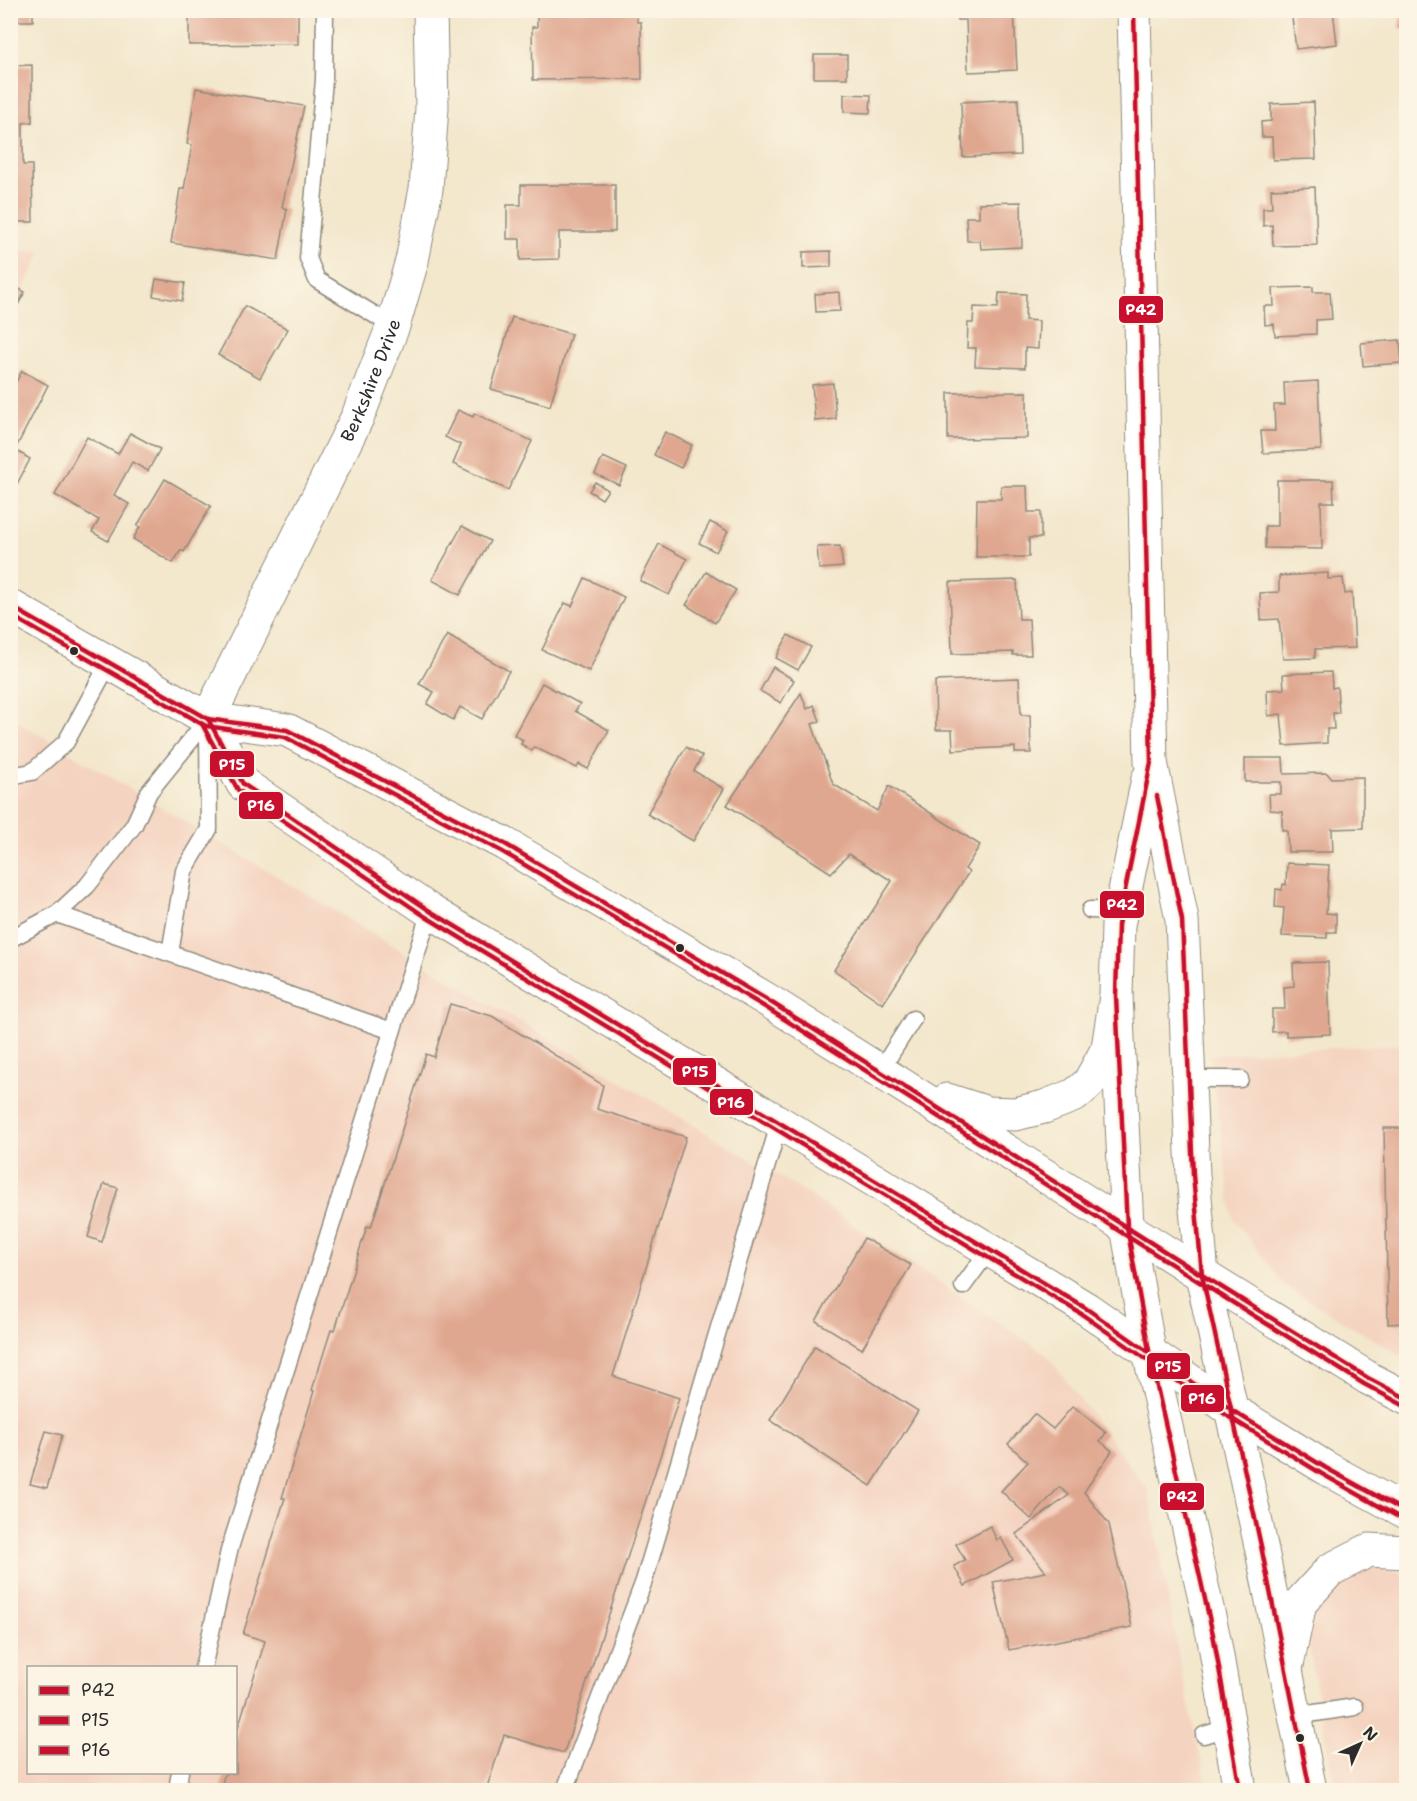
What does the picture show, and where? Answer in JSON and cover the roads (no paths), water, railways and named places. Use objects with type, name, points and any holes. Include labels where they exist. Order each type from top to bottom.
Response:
[{"type":"main road","name":"Berkshire Drive","points":[[208,719],[358,416],[393,326],[412,261],[426,189],[432,108],[430,10]]},
{"type":"main road","points":[[1134,10],[1151,762],[1182,920],[1189,1078],[1202,1275],[1233,1411],[1310,1791]]},
{"type":"main road","points":[[10,606],[208,719],[287,730],[494,839],[769,1001],[1202,1275],[1368,1378],[1407,1398]]},
{"type":"main road","points":[[208,719],[243,783],[430,911],[1088,1309],[1150,1356],[1233,1411],[1326,1468],[1407,1512]]},
{"type":"main road","points":[[1151,762],[1105,910],[1118,925],[1116,996],[1127,1227],[1150,1356],[1214,1639],[1217,1731],[1240,1791]]},
{"type":"main road","points":[[892,1079],[987,1113],[1015,1114],[1044,1107],[1075,1095],[1089,1083],[1108,1048],[1116,996]]},
{"type":"main road","points":[[1286,1669],[1299,1603],[1330,1570],[1369,1550],[1407,1552]]},
{"type":"lane","points":[[325,10],[324,80],[308,258],[317,280],[393,326]]},
{"type":"lane","points":[[10,777],[32,772],[66,742],[110,663]]},
{"type":"lane","points":[[10,939],[57,914],[87,886],[134,825],[150,792],[208,719]]},
{"type":"lane","points":[[170,953],[184,871],[208,829],[208,719]]},
{"type":"lane","points":[[203,1666],[229,1551],[430,911]]},
{"type":"lane","points":[[57,914],[392,1030]]},
{"type":"lane","points":[[892,1079],[914,1019]]},
{"type":"lane","points":[[1189,1078],[1240,1079]]},
{"type":"lane","points":[[565,1791],[644,1581],[780,1121]]},
{"type":"lane","points":[[963,1286],[990,1249]]},
{"type":"lane","points":[[1295,1716],[1355,1707]]},
{"type":"lane","points":[[177,1791],[180,1774]]}]
